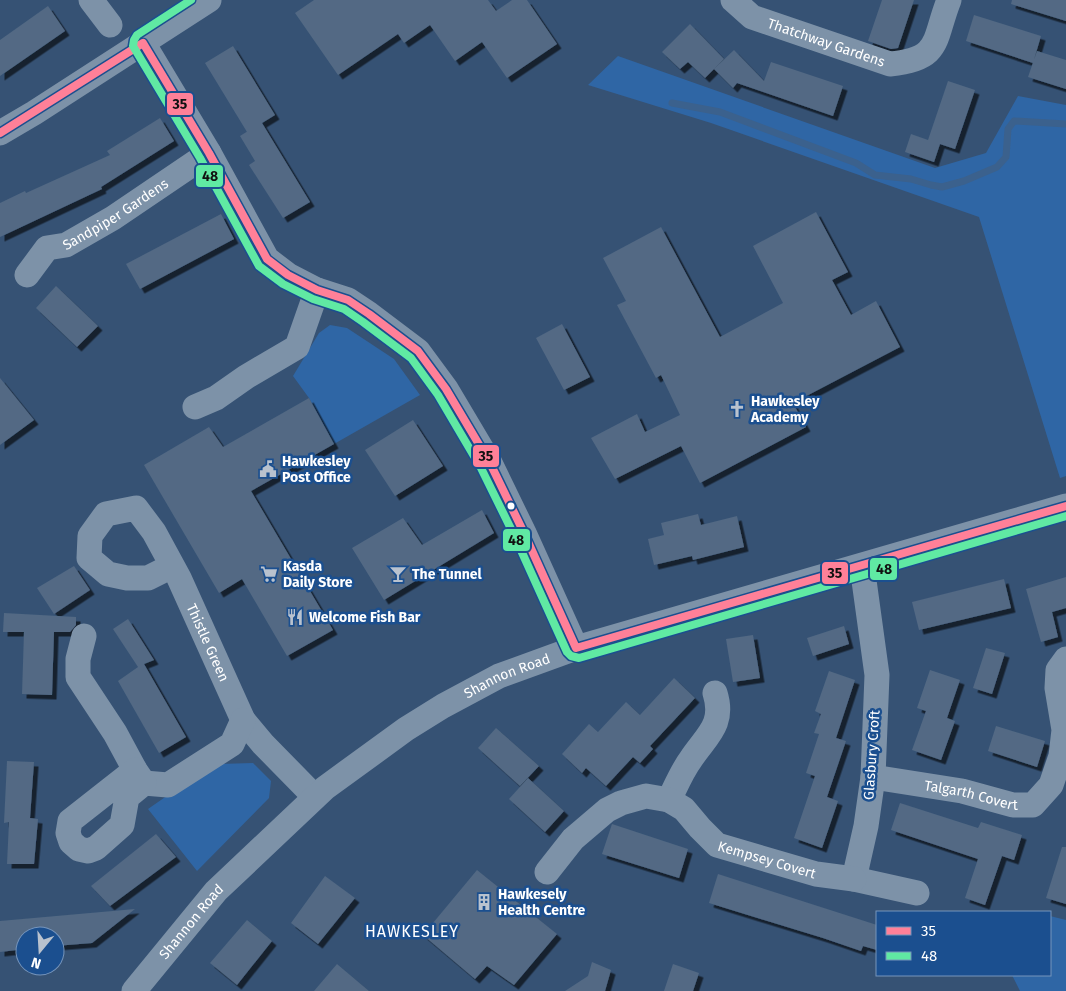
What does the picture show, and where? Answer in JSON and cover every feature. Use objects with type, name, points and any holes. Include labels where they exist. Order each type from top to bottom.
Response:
[{"type":"street","points":[[91,0],[110,26]]},
{"type":"street","points":[[0,133],[34,114],[209,0]]},
{"type":"street","name":"Thatchway Gardens","points":[[733,0],[752,18],[890,64],[906,62],[929,52],[936,40],[949,0]]},
{"type":"street","points":[[143,43],[209,153],[267,259],[288,275],[317,290],[348,300],[418,351],[446,389],[490,463],[576,648]]},
{"type":"street","name":"Sandpiper Gardens","points":[[27,275],[47,248],[66,245],[113,218],[209,153]]},
{"type":"street","points":[[195,407],[216,398],[246,377],[297,347],[317,290]]},
{"type":"street","name":"Shannon Road","points":[[134,991],[216,891],[314,796],[406,729],[443,706],[499,676],[576,648],[1066,506]]},
{"type":"street","name":"Thistle Green","points":[[172,566],[243,720],[263,744],[314,796]]},
{"type":"street","name":"Glasbury Croft","points":[[854,879],[866,826],[873,777],[877,676],[862,566]]},
{"type":"street","points":[[84,636],[78,659],[78,677],[115,733],[140,777],[168,785],[232,744],[243,720]]},
{"type":"street","name":"Talgarth Covert","points":[[873,777],[962,791],[1012,805],[1033,805],[1051,784],[1061,756],[1064,730],[1057,688],[1058,670],[1066,659]]},
{"type":"street","points":[[669,800],[690,759],[714,730],[719,704],[716,693]]},
{"type":"street","name":"Kempsey Covert","points":[[547,872],[573,839],[607,810],[621,802],[646,796],[669,800],[684,808],[717,845],[816,874],[854,879]]},
{"type":"street","points":[[854,879],[917,893]]},
{"type":"shaded area","points":[[618,56],[935,168],[986,153],[1018,96],[1066,105],[1066,476],[1060,478],[979,217],[711,123],[588,85]]},
{"type":"shaded area","points":[[330,325],[347,328],[394,359],[420,395],[334,444],[309,398],[293,376],[319,333]]},
{"type":"shaded area","points":[[253,763],[271,781],[269,798],[197,871],[148,809],[184,784],[219,764]]},
{"type":"shaded area","points":[[1051,916],[1066,920],[1066,991],[1020,991],[1012,976],[1051,976]]},
{"type":"building","points":[[314,0],[488,0],[496,11],[512,0],[527,0],[557,44],[507,78],[482,42],[455,61],[430,25],[404,43],[398,34],[338,75],[295,13]]},
{"type":"building","points":[[882,0],[914,0],[898,48],[891,49],[868,41]]},
{"type":"building","points":[[1012,0],[1066,0],[1066,21],[1011,4]]},
{"type":"building","points":[[48,6],[65,31],[0,76],[0,40]]},
{"type":"building","points":[[974,15],[1041,36],[1033,63],[966,41]]},
{"type":"building","points":[[690,24],[724,59],[705,78],[688,62],[680,69],[662,52]]},
{"type":"building","points":[[233,46],[275,115],[262,123],[310,202],[283,218],[249,165],[255,161],[240,136],[247,132],[205,63]]},
{"type":"building","points":[[734,50],[764,81],[771,62],[843,86],[833,116],[737,83],[733,88],[714,69]]},
{"type":"building","points":[[1037,51],[1066,60],[1066,89],[1028,77]]},
{"type":"building","points":[[948,81],[975,90],[955,149],[940,144],[934,162],[905,152],[911,134],[928,140]]},
{"type":"building","points":[[160,118],[174,141],[101,187],[102,189],[0,237],[0,203],[110,155],[107,151]]},
{"type":"building","points":[[816,212],[848,272],[832,280],[851,315],[876,301],[900,347],[793,403],[806,427],[700,483],[681,446],[615,479],[591,438],[637,414],[645,432],[680,415],[661,375],[656,378],[617,305],[626,301],[603,258],[661,227],[720,337],[783,303],[753,246]]},
{"type":"building","points":[[221,214],[234,239],[140,289],[126,264]]},
{"type":"building","points":[[56,286],[98,326],[77,347],[36,308]]},
{"type":"building","points":[[562,324],[590,377],[564,390],[536,338]]},
{"type":"building","points":[[0,378],[34,420],[0,445]]},
{"type":"building","points":[[309,398],[334,444],[251,491],[333,630],[287,656],[242,579],[219,593],[144,465],[209,427],[223,447]]},
{"type":"building","points":[[413,420],[443,466],[395,496],[365,450]]},
{"type":"building","name":"The Tunnel","points":[[482,510],[494,533],[384,600],[352,548],[403,518],[422,545]]},
{"type":"building","points":[[698,514],[701,525],[737,516],[744,547],[693,560],[692,556],[654,565],[648,539],[664,535],[661,523]]},
{"type":"building","points":[[74,566],[90,590],[54,614],[37,588]]},
{"type":"building","points":[[1066,577],[1066,608],[1052,612],[1058,637],[1041,642],[1026,589]]},
{"type":"building","points":[[1004,579],[1011,608],[919,630],[912,602]]},
{"type":"building","points":[[4,613],[76,617],[76,625],[70,632],[54,632],[52,695],[22,694],[24,632],[3,632]]},
{"type":"building","points":[[128,619],[154,660],[144,664],[186,737],[159,753],[118,681],[138,667],[113,629]]},
{"type":"building","points":[[844,626],[849,644],[813,656],[807,638]]},
{"type":"building","points":[[753,635],[760,678],[733,682],[726,639]]},
{"type":"building","points":[[986,648],[1005,653],[992,694],[973,688]]},
{"type":"building","points":[[930,670],[960,680],[947,718],[955,721],[941,760],[912,750],[926,711],[917,708]]},
{"type":"building","points":[[829,671],[855,680],[836,738],[846,741],[827,797],[838,801],[822,848],[794,838],[815,776],[806,773],[819,734],[814,733],[821,714],[815,711]]},
{"type":"building","points":[[674,678],[695,698],[650,746],[653,749],[640,763],[633,757],[606,786],[586,768],[582,773],[562,754],[589,724],[598,732],[626,702],[640,715]]},
{"type":"building","points":[[996,726],[1045,741],[1037,767],[988,751]]},
{"type":"building","points":[[496,728],[539,766],[520,786],[478,748]]},
{"type":"building","points":[[7,761],[34,762],[30,818],[38,819],[34,864],[7,864],[9,822],[4,823]]},
{"type":"building","points":[[528,778],[564,811],[545,832],[509,799]]},
{"type":"building","points":[[900,803],[978,828],[981,822],[1022,835],[1014,860],[1002,856],[985,905],[965,898],[978,859],[891,830]]},
{"type":"building","points":[[612,824],[688,849],[679,878],[602,854]]},
{"type":"building","points":[[156,834],[176,857],[110,906],[91,886]]},
{"type":"building","points":[[1062,847],[1066,847],[1066,904],[1046,898]]},
{"type":"building","name":"Hawkesely Health Centre","points":[[477,870],[557,934],[514,985],[487,966],[475,979],[423,935]]},
{"type":"building","points":[[718,874],[876,925],[876,950],[863,946],[861,951],[709,903]]},
{"type":"building","points":[[325,876],[355,898],[318,944],[291,923]]},
{"type":"building","points":[[135,909],[92,943],[65,945],[65,926],[15,926],[15,950],[0,952],[0,921]]},
{"type":"building","points":[[247,920],[272,941],[237,985],[210,963]]},
{"type":"building","points":[[592,962],[611,970],[605,991],[565,991],[588,976]]},
{"type":"building","points":[[337,964],[369,991],[314,991]]},
{"type":"building","points":[[673,964],[699,973],[693,991],[664,991]]},
{"type":"waterway","points":[[672,103],[720,112],[856,163],[875,175],[911,179],[942,187],[964,181],[997,167],[1006,157],[1008,129],[1014,121],[1066,124]]},
{"type":"transit line","name":"48","points":[[191,0],[137,35],[133,46],[200,158],[259,266],[283,284],[313,299],[344,309],[411,358],[438,395],[481,468],[515,537],[567,652],[571,656],[579,658],[1066,516]]},
{"type":"transit line","name":"35","points":[[0,133],[143,43],[209,153],[267,259],[288,275],[317,290],[348,300],[369,314],[418,351],[446,389],[490,463],[576,648],[1066,506]]},
{"type":"place","name":"Hawkesley Academy","points":[[737,409]]},
{"type":"place","name":"Hawkesley Post Office","points":[[268,469]]},
{"type":"place","name":"Kasda Daily Store","points":[[269,574]]},
{"type":"place","name":"The Tunnel","points":[[398,574]]},
{"type":"place","name":"Welcome Fish Bar","points":[[295,617]]},
{"type":"place","name":"Hawkesely Health Centre","points":[[484,902]]},
{"type":"district","name":"HAWKESLEY","points":[[412,931]]}]
